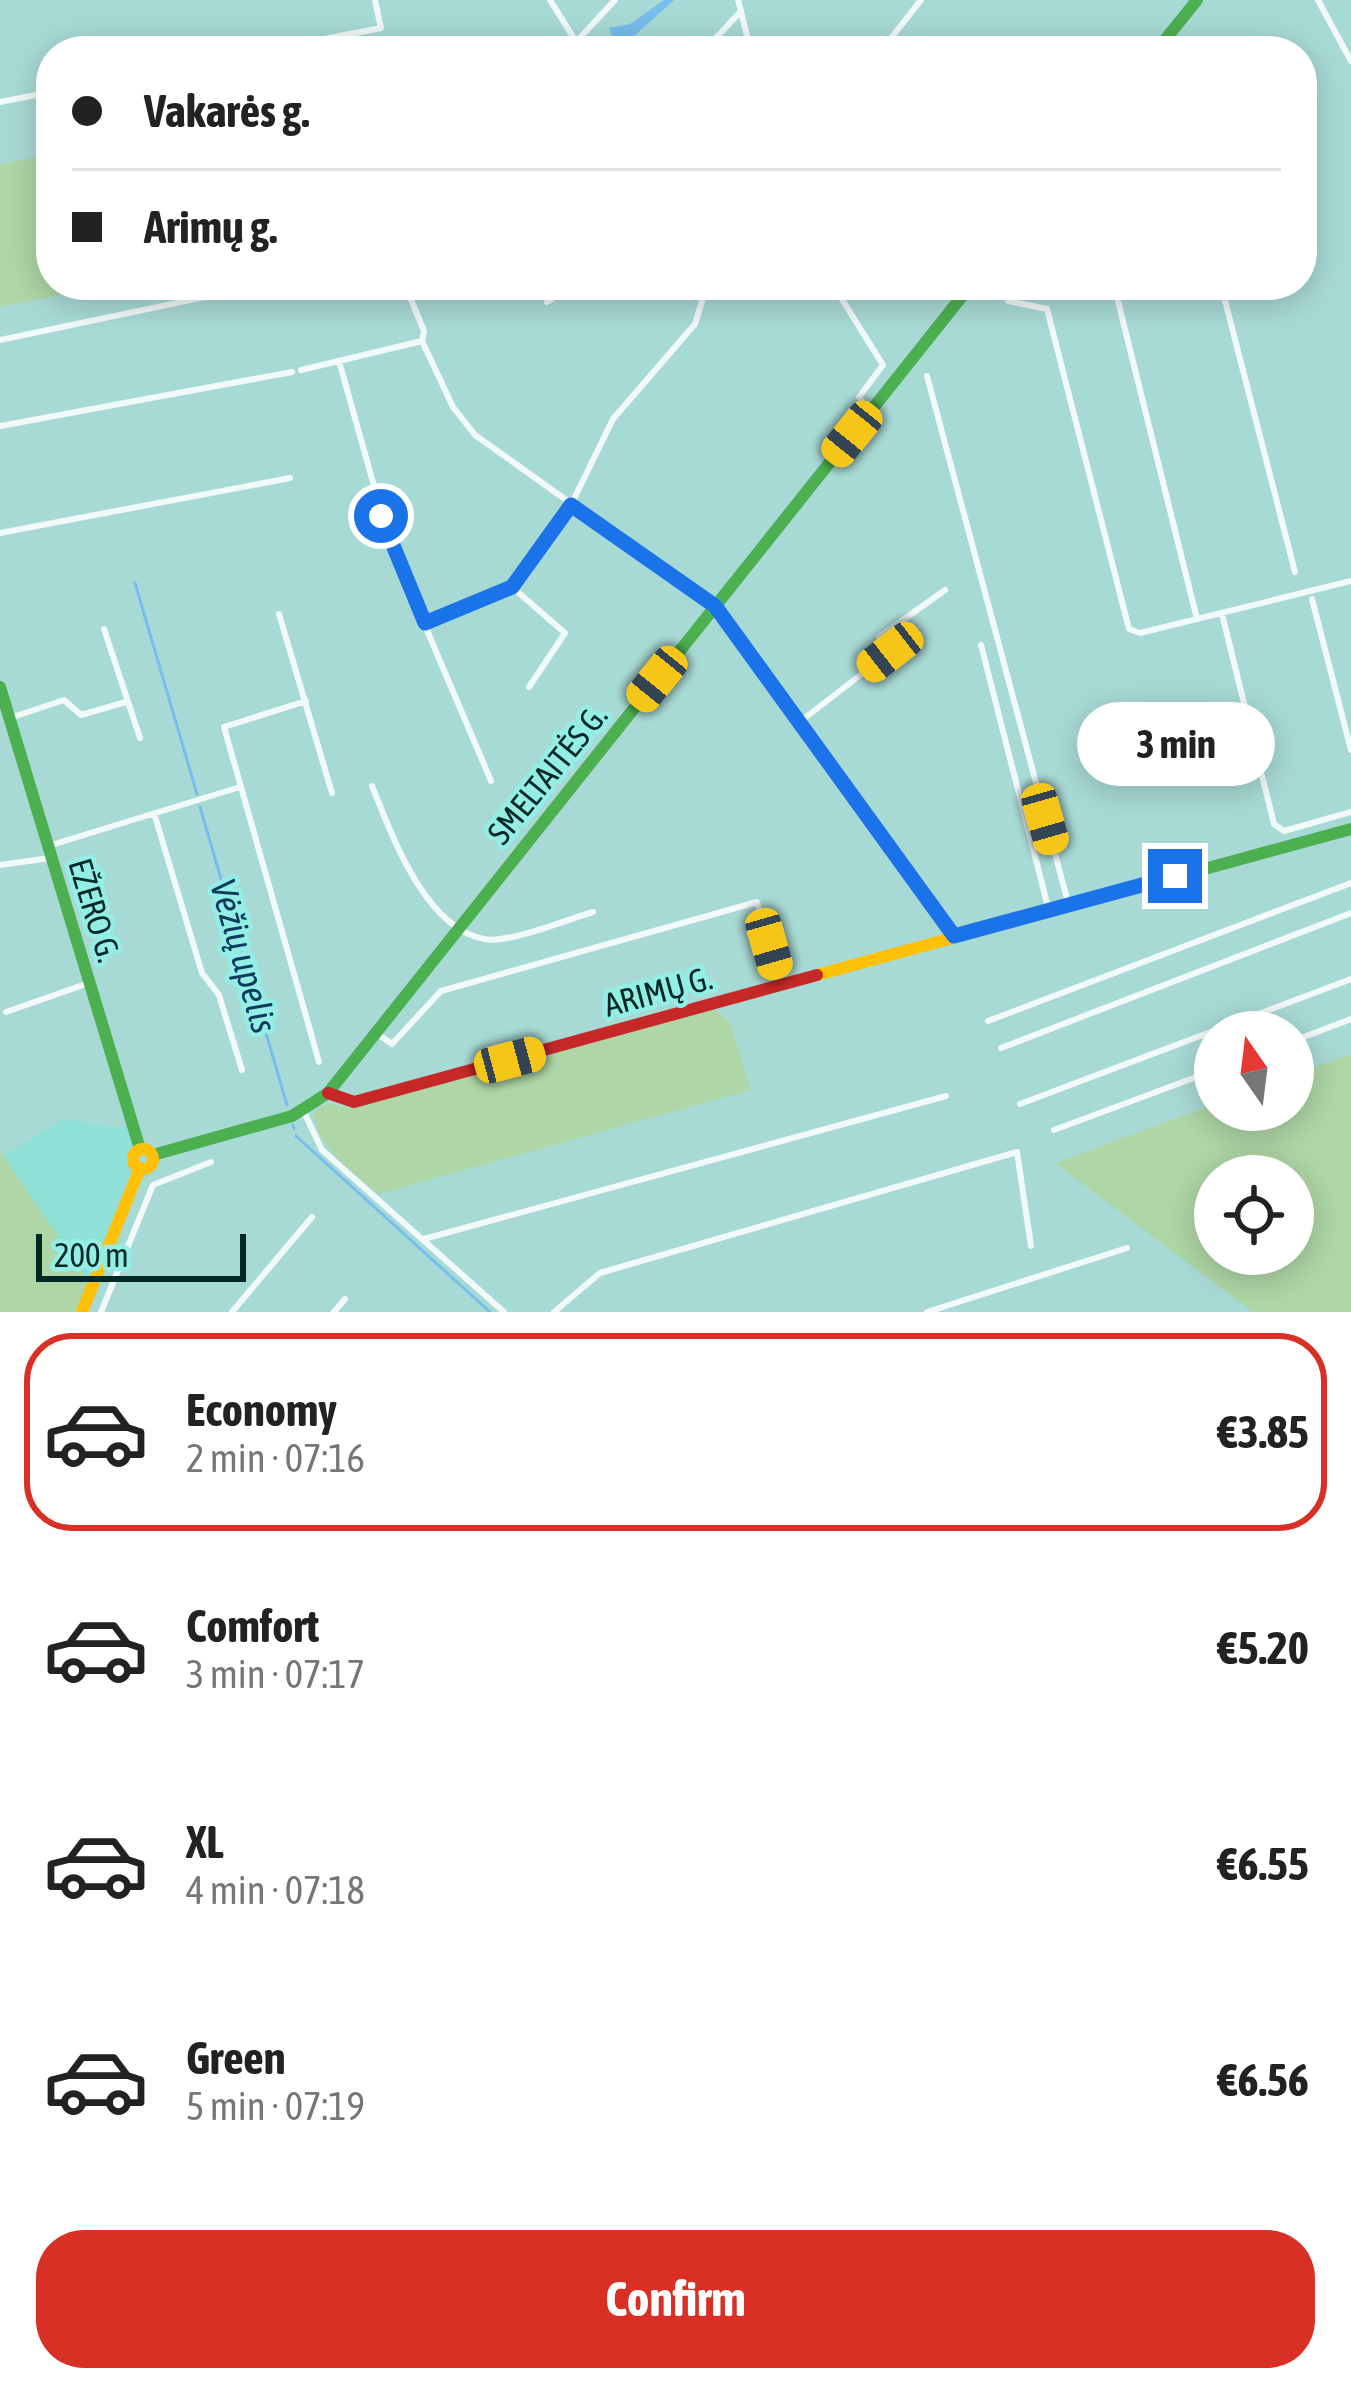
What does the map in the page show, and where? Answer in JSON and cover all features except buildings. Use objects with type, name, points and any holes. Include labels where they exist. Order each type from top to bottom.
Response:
[{"type":"main road","points":[[1168,36],[1197,0]]},
{"type":"main road","name":"SMELTAITĖS G.","points":[[146,1152],[304,1112],[328,1093],[958,300]]},
{"type":"main road","name":"EŽERO G.","points":[[0,687],[48,852],[146,1152],[133,1156],[140,1168],[82,1312]]},
{"type":"main road","name":"ARIMŲ G.","points":[[328,1093],[354,1102],[1351,829]]},
{"type":"street","points":[[340,36],[381,28],[376,0]]},
{"type":"street","points":[[550,0],[572,36]]},
{"type":"street","points":[[582,36],[615,0]]},
{"type":"street","points":[[738,0],[747,36]]},
{"type":"street","points":[[893,36],[921,0]]},
{"type":"street","points":[[1318,0],[1351,61]]},
{"type":"street","points":[[718,36],[741,11]]},
{"type":"street","points":[[0,102],[36,95]]},
{"type":"street","points":[[0,340],[191,300]]},
{"type":"street","points":[[411,300],[424,331],[422,340],[466,427],[715,606],[954,936]]},
{"type":"street","points":[[425,623],[512,587],[571,505],[613,419],[695,324],[702,300]]},
{"type":"street","points":[[842,300],[883,365],[859,397],[870,412]]},
{"type":"street","points":[[1008,300],[1047,309],[1125,621],[1140,633],[1351,580]]},
{"type":"street","points":[[1118,300],[1197,620]]},
{"type":"street","points":[[1225,300],[1295,572]]},
{"type":"street","points":[[0,426],[297,371],[422,340]]},
{"type":"street","points":[[339,361],[372,489],[491,781]]},
{"type":"street","points":[[927,376],[1069,906]]},
{"type":"street","points":[[0,533],[290,478]]},
{"type":"street","points":[[512,587],[566,633],[529,686]]},
{"type":"street","points":[[802,721],[890,652],[879,637],[945,590]]},
{"type":"street","points":[[1312,599],[1351,750]]},
{"type":"street","points":[[279,614],[332,793]]},
{"type":"street","points":[[1222,614],[1274,824],[1284,831],[1351,812]]},
{"type":"street","points":[[104,629],[140,739]]},
{"type":"street","points":[[980,645],[1049,911]]},
{"type":"street","points":[[10,718],[64,700],[81,715],[126,702]]},
{"type":"street","points":[[306,701],[224,727],[320,1062]]},
{"type":"street","points":[[372,786],[410,878],[479,938],[496,939],[593,912]]},
{"type":"street","points":[[0,865],[240,787]]},
{"type":"street","points":[[154,813],[202,973],[219,995],[242,1070]]},
{"type":"street","points":[[988,1021],[1351,883]]},
{"type":"street","points":[[375,1032],[392,1044],[441,991],[757,902],[781,985]]},
{"type":"street","points":[[1001,1048],[1351,914]]},
{"type":"street","points":[[1020,1104],[1351,979]]},
{"type":"street","points":[[6,1012],[89,982]]},
{"type":"street","points":[[1314,1033],[1351,1019]]},
{"type":"street","points":[[1054,1130],[1194,1078]]},
{"type":"street","points":[[424,1239],[946,1096]]},
{"type":"street","points":[[304,1112],[322,1150],[505,1312]]},
{"type":"street","points":[[554,1312],[600,1273],[1017,1152],[1031,1246]]},
{"type":"street","points":[[101,1312],[153,1185],[211,1162]]},
{"type":"street","points":[[232,1312],[312,1217]]},
{"type":"street","points":[[927,1312],[1127,1248]]},
{"type":"street","points":[[334,1312],[345,1299]]},
{"type":"shaded area","points":[[36,157],[36,300],[0,307],[0,164]]},
{"type":"shaded area","points":[[714,1008],[730,1023],[751,1090],[378,1194],[338,1158],[316,1125],[313,1112],[327,1103],[350,1108]]},
{"type":"shaded area","points":[[1351,1054],[1351,1312],[1253,1312],[1204,1275],[1314,1275],[1314,1155],[1194,1155],[1194,1268],[1055,1163],[1194,1112],[1194,1131],[1314,1131],[1314,1067]]},
{"type":"shaded area","points":[[64,1119],[116,1128],[129,1125],[133,1142],[131,1171],[89,1281],[2,1156]]},
{"type":"shaded area","points":[[0,1151],[89,1281],[76,1312],[0,1312]]},
{"type":"water","points":[[664,0],[674,0],[634,36],[612,36],[609,28],[630,24]]},
{"type":"waterway","name":"Vėžių upelis","points":[[135,583],[197,794]]},
{"type":"waterway","name":"Vėžių upelis","points":[[200,807],[287,1105]]},
{"type":"waterway","name":"Vėžių upelis","points":[[293,1125],[294,1129]]},
{"type":"waterway","name":"Vėžių upelis","points":[[296,1136],[490,1312]]},
{"type":"traffic: fast","points":[[1168,36],[1197,0]]},
{"type":"traffic: fast","points":[[153,1155],[292,1116],[328,1093],[959,300]]},
{"type":"traffic: fast","points":[[0,687],[140,1149]]},
{"type":"traffic: fast","points":[[1179,876],[1351,829]]},
{"type":"traffic: slow","points":[[817,975],[1179,876]]},
{"type":"traffic: slow","points":[[143,1149],[153,1159],[143,1169],[133,1159],[143,1149]]},
{"type":"traffic: slow","points":[[82,1312],[140,1168]]},
{"type":"traffic: jam","points":[[328,1093],[354,1102],[817,975]]},
{"type":"route","points":[[381,516],[425,623],[512,587],[571,505],[715,606],[945,917],[954,936],[1175,876]]}]
